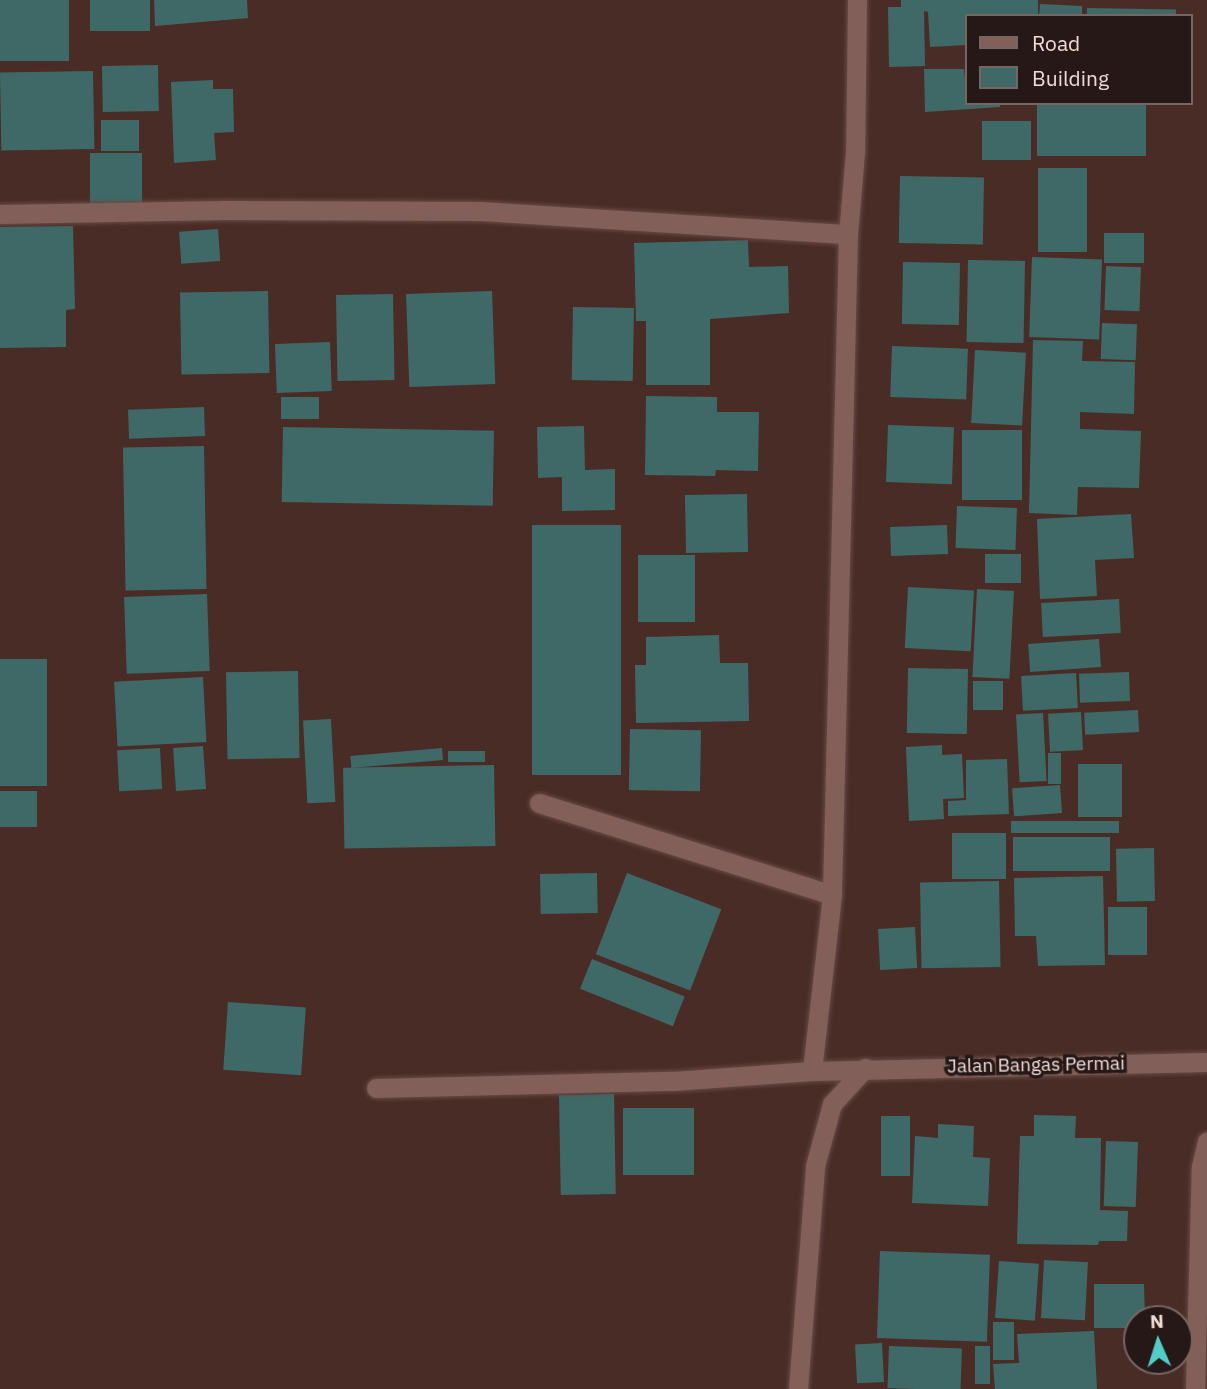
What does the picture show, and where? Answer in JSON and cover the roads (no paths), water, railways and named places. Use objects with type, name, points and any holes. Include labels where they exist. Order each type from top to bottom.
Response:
[{"type":"street","points":[[812,1071],[832,895],[848,234],[855,153],[857,0]]},
{"type":"street","points":[[0,214],[224,210],[480,211],[848,234]]},
{"type":"street","points":[[539,803],[832,895]]},
{"type":"street","name":"Jalan Bangas Permai","points":[[376,1088],[673,1081],[865,1068],[1207,1062]]},
{"type":"street","points":[[798,1389],[815,1166],[832,1104],[865,1068]]},
{"type":"street","points":[[1195,1389],[1200,1167],[1207,1142]]}]
